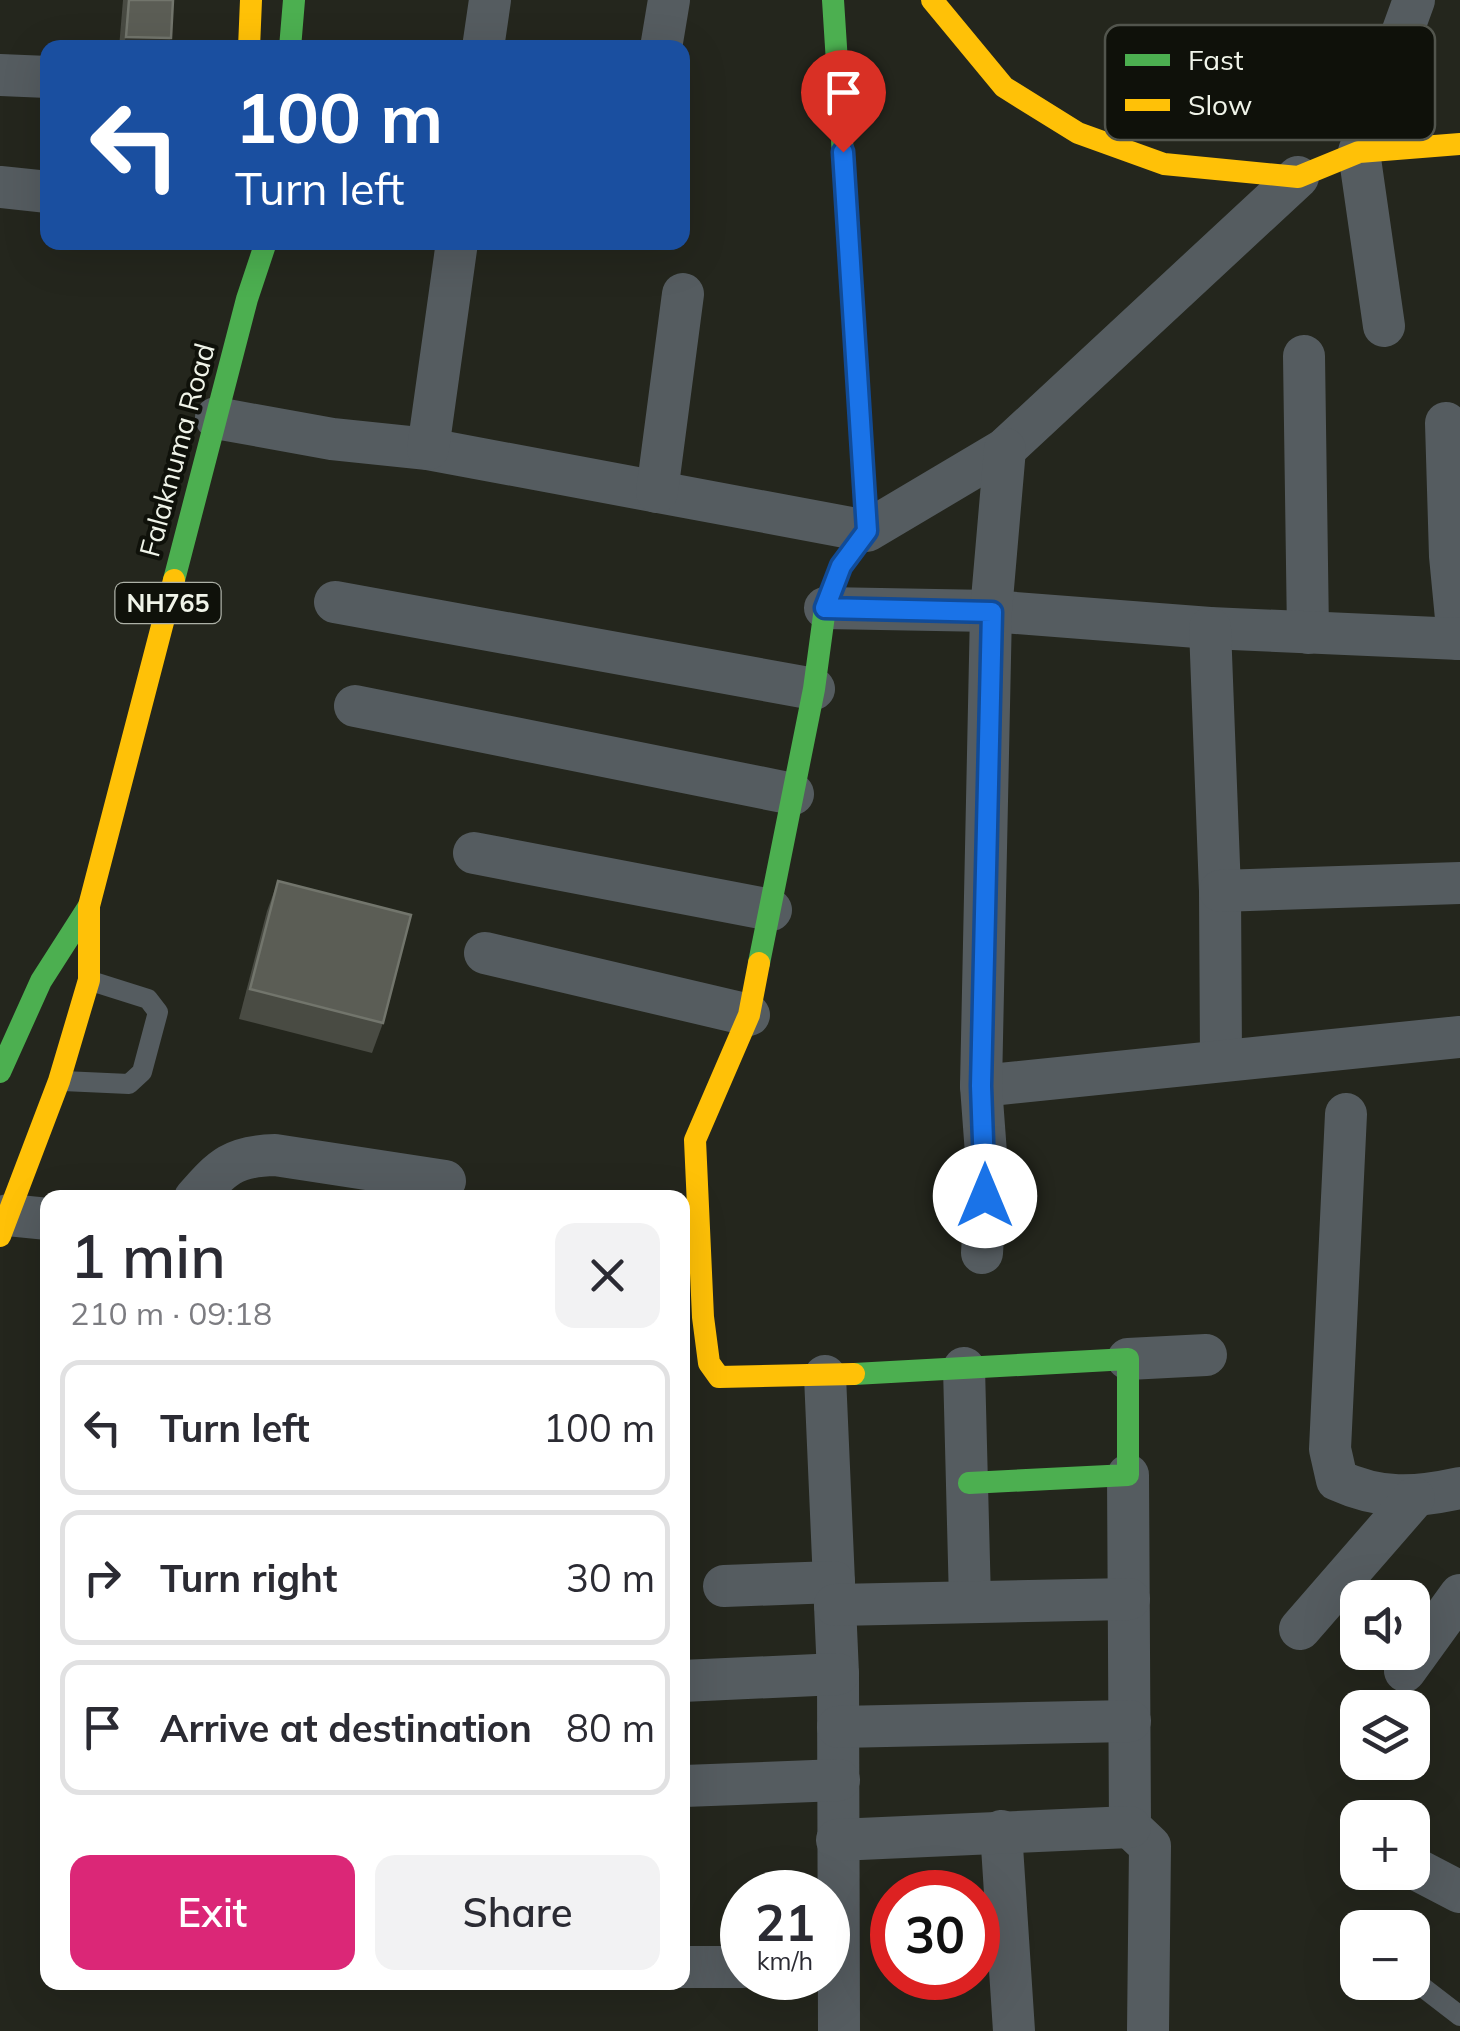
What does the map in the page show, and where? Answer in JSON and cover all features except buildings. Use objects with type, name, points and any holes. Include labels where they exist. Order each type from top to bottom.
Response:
[{"type":"main road","points":[[249,40],[251,0]]},
{"type":"main road","points":[[291,40],[294,0]]},
{"type":"main road","points":[[834,0],[867,531],[841,566],[825,608],[814,689],[749,1015],[695,1140],[703,1317],[708,1363],[719,1378],[1128,1359],[1128,1476],[969,1483]]},
{"type":"main road","points":[[932,0],[1004,87],[1078,133],[1164,164],[1298,177],[1359,152],[1460,144]]},
{"type":"main road","name":"Falaknuma Road","points":[[243,250],[247,299]]},
{"type":"main road","name":"Falaknuma Road","points":[[19,1223],[18,1137],[59,1080],[89,980],[89,906],[247,299],[263,250]]},
{"type":"main road","name":"Falaknuma Road","points":[[0,1072],[41,981],[89,906]]},
{"type":"street","points":[[484,40],[490,0]]},
{"type":"street","points":[[662,40],[669,0]]},
{"type":"street","points":[[1405,25],[1414,0]]},
{"type":"street","points":[[0,76],[40,78]]},
{"type":"street","points":[[1363,140],[1359,152],[1384,326]]},
{"type":"street","points":[[216,418],[332,440],[428,449],[867,531],[1005,449],[1298,177]]},
{"type":"street","points":[[0,187],[40,191]]},
{"type":"street","points":[[428,449],[455,250]]},
{"type":"street","points":[[657,492],[683,294]]},
{"type":"street","points":[[1304,356],[1308,632]]},
{"type":"street","points":[[825,608],[992,612],[1210,628],[1459,639],[1450,556],[1446,423]]},
{"type":"street","points":[[982,1253],[986,1167],[981,1086],[992,612],[1005,449]]},
{"type":"street","points":[[335,602],[814,689]]},
{"type":"street","points":[[1210,628],[1220,891],[1221,1059]]},
{"type":"street","points":[[356,706],[793,794]]},
{"type":"street","points":[[474,853],[771,910]]},
{"type":"street","points":[[1220,891],[1460,883]]},
{"type":"street","points":[[485,954],[749,1015]]},
{"type":"street","points":[[981,1086],[1460,1037]]},
{"type":"street","points":[[1346,1114],[1330,1450],[1337,1480],[1360,1490],[1414,1498],[1460,1488]]},
{"type":"street","points":[[204,1190],[226,1166],[248,1156],[275,1155],[445,1181]]},
{"type":"street","points":[[1128,1359],[1206,1355]]},
{"type":"street","points":[[964,1368],[970,1602]]},
{"type":"street","points":[[825,1376],[838,1674],[836,1870]]},
{"type":"street","points":[[1128,1476],[1130,1828]]},
{"type":"street","points":[[1300,1629],[1414,1498]]},
{"type":"street","points":[[724,1586],[970,1602],[1129,1599]]},
{"type":"street","points":[[1405,1672],[1460,1595]]},
{"type":"street","points":[[690,1681],[838,1674]]},
{"type":"street","points":[[838,1726],[1130,1721]]},
{"type":"street","points":[[690,1786],[839,1780]]},
{"type":"street","points":[[837,1840],[1130,1828],[1150,1846],[1148,2031]]},
{"type":"street","points":[[1001,1831],[1014,2031]]},
{"type":"street","points":[[1430,1876],[1460,1892]]},
{"type":"street","points":[[690,1967],[720,1967]]},
{"type":"street","points":[[837,2000],[840,2031]]},
{"type":"lane","points":[[59,1080],[129,1084],[142,1072],[158,1012],[148,999],[89,980]]},
{"type":"lane","points":[[1430,1993],[1460,2016]]},
{"type":"traffic: fast","points":[[291,40],[294,0]]},
{"type":"traffic: fast","points":[[759,963],[814,689],[825,608],[841,566],[867,531],[833,0]]},
{"type":"traffic: fast","points":[[174,580],[263,250]]},
{"type":"traffic: fast","points":[[0,1072],[41,981],[89,906]]},
{"type":"traffic: fast","points":[[854,1374],[1128,1359],[1128,1475],[969,1483]]},
{"type":"traffic: slow","points":[[249,40],[251,0]]},
{"type":"traffic: slow","points":[[932,0],[1004,87],[1078,133],[1164,164],[1298,177],[1359,152],[1460,144]]},
{"type":"traffic: slow","points":[[0,1236],[59,1081],[89,980],[89,906],[174,580]]},
{"type":"traffic: slow","points":[[759,963],[749,1015],[695,1140],[703,1317],[709,1363],[719,1377],[854,1374]]},
{"type":"route","points":[[843,152],[867,531],[841,566],[825,608],[992,612],[981,1086],[985,1196]]}]
